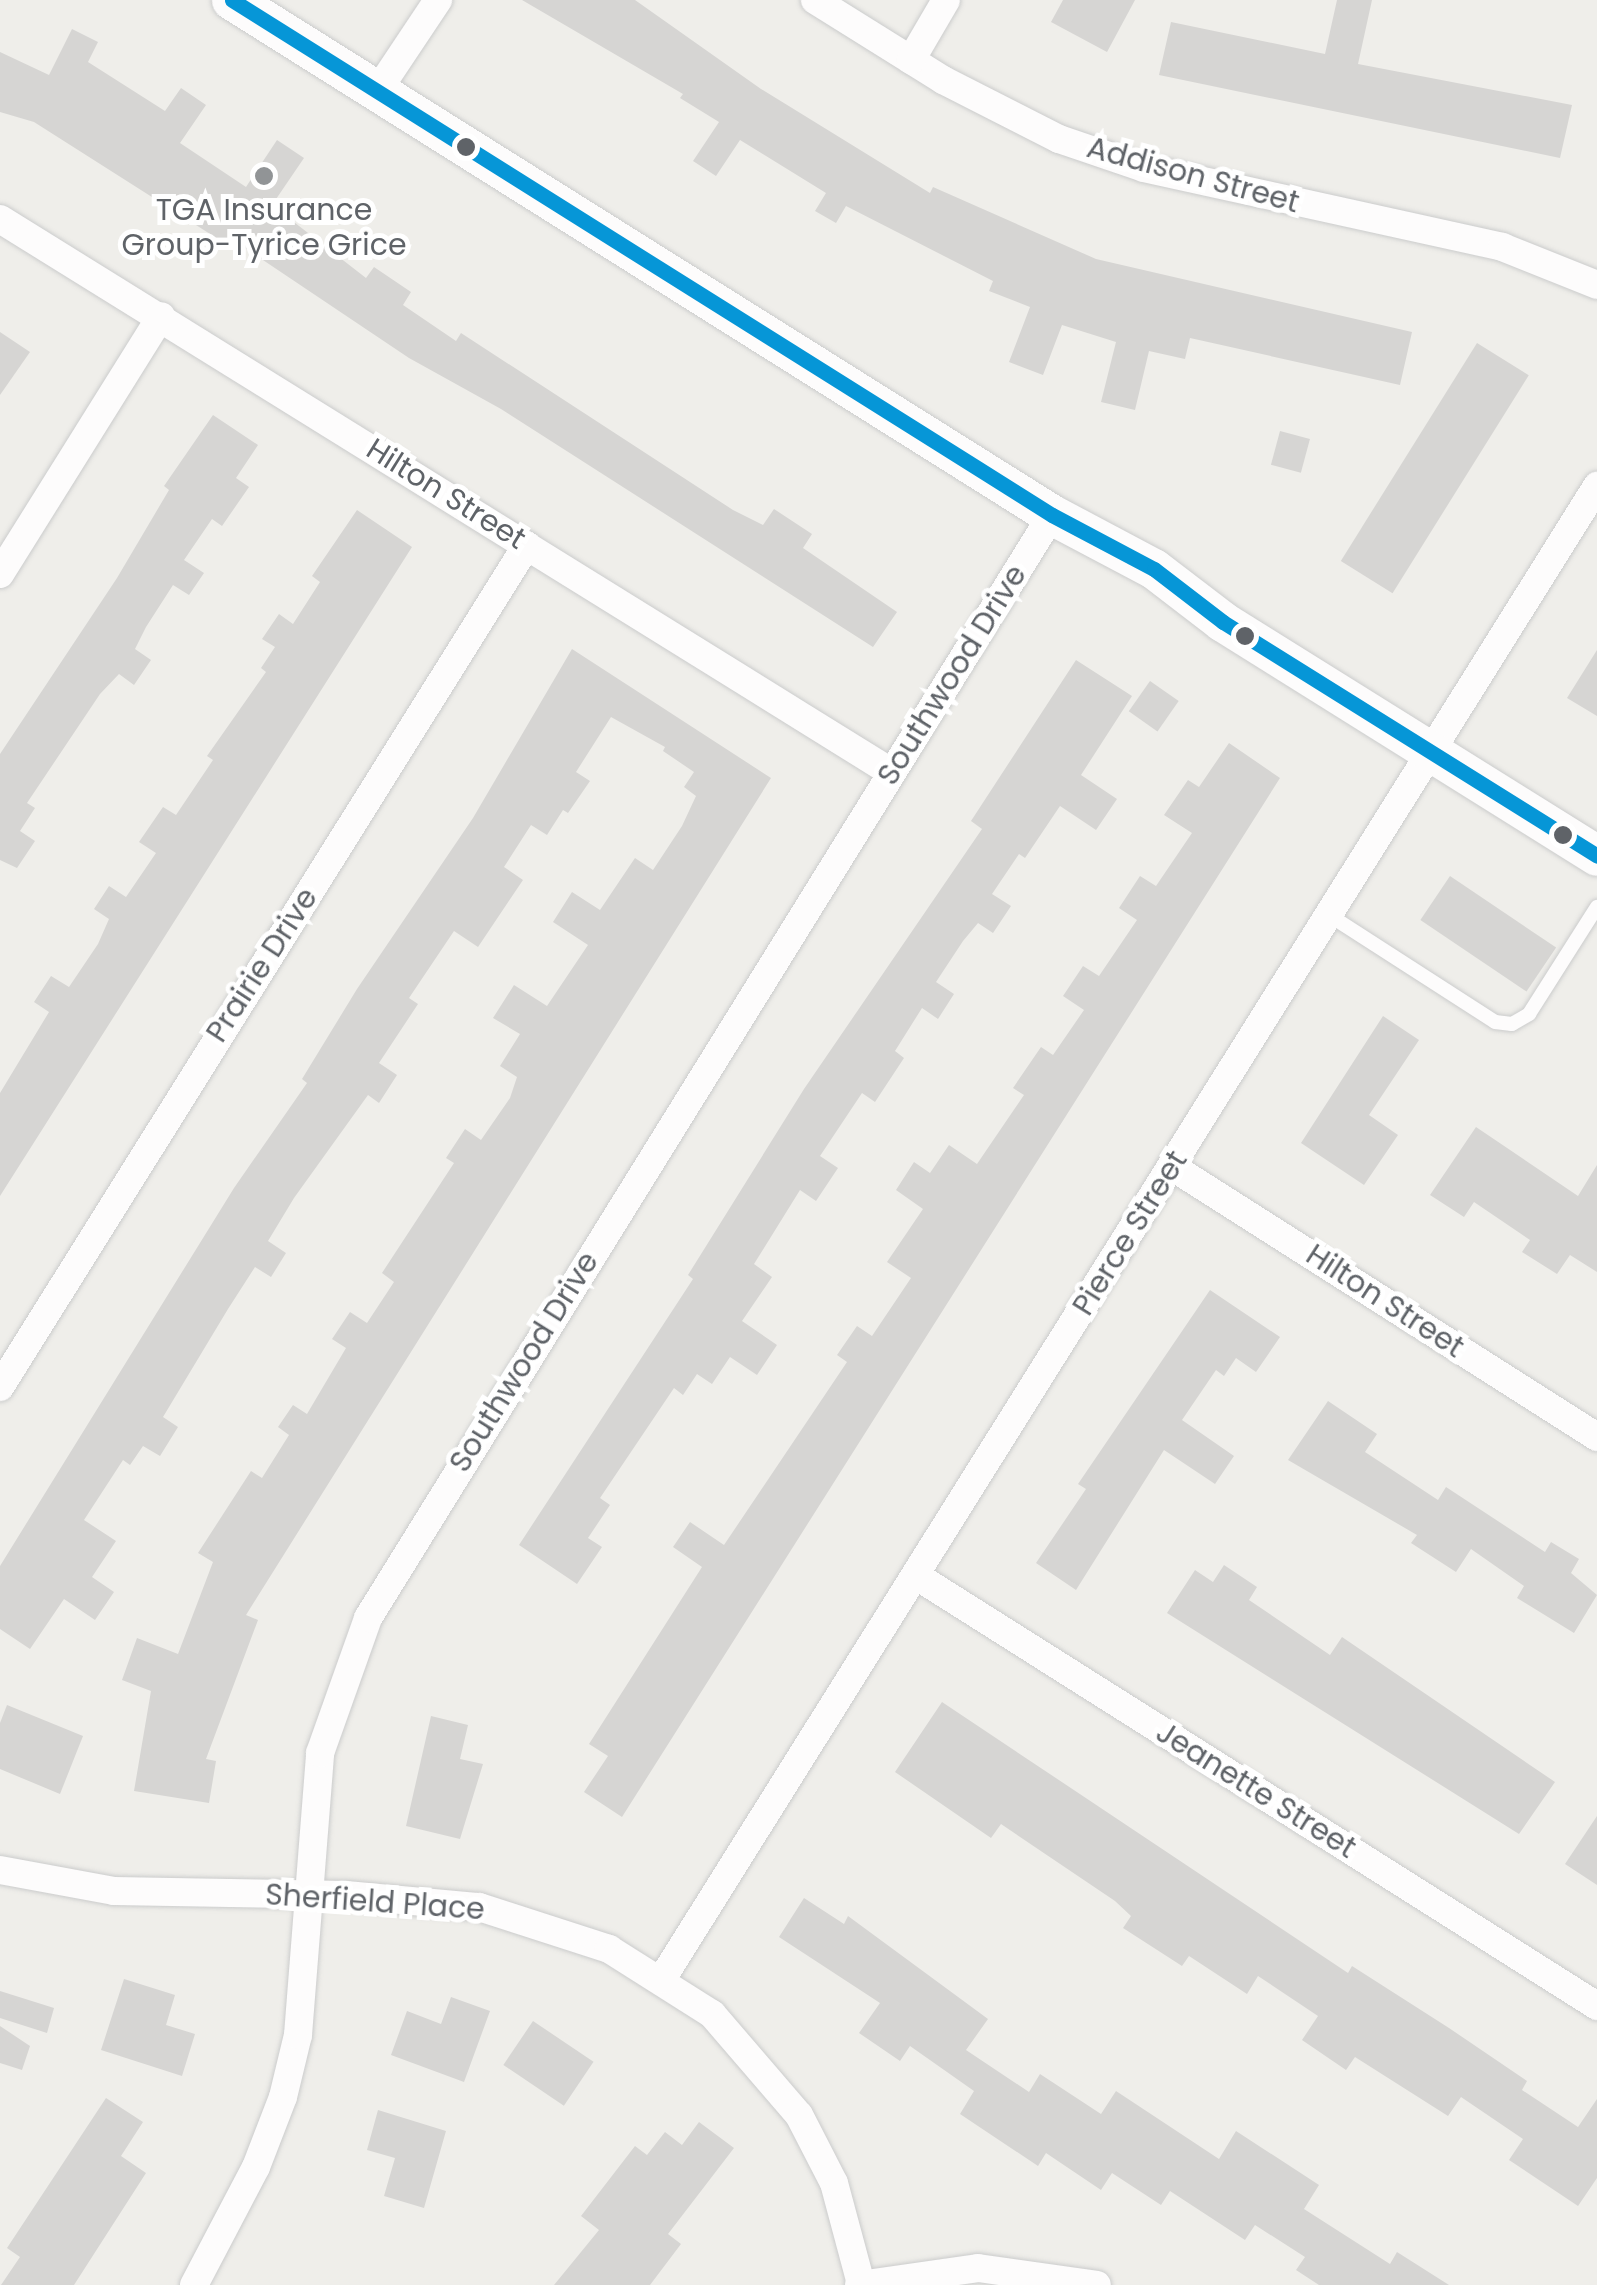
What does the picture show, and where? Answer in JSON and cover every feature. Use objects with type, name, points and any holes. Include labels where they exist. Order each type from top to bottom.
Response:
[{"type":"main road","points":[[232,0],[1052,515],[1154,569],[1224,622],[1597,856]]},
{"type":"street","points":[[376,93],[438,0]]},
{"type":"street","name":"Addison Street","points":[[816,0],[910,60],[1022,122],[1144,168],[1502,247],[1597,285]]},
{"type":"street","points":[[910,60],[946,0]]},
{"type":"street","name":"Hilton Street","points":[[0,219],[891,772]]},
{"type":"street","points":[[0,574],[160,316]]},
{"type":"street","name":"Pierce Street","points":[[662,1979],[1597,486]]},
{"type":"street","name":"Southwood Drive","points":[[194,2285],[256,2167],[283,2097],[298,2034],[323,1739],[368,1618],[1052,515]]},
{"type":"street","name":"Prairie Drive","points":[[0,1387],[527,544]]},
{"type":"street","name":"Hilton Street","points":[[1172,1166],[1597,1437]]},
{"type":"street","name":"Jeanette Street","points":[[915,1575],[1597,2006]]},
{"type":"street","name":"Sherfield Place","points":[[0,1870],[114,1891],[416,1900],[514,1914],[609,1949],[662,1979],[728,2028],[799,2115],[834,2183],[861,2285],[978,2268],[1097,2285]]},
{"type":"lane","points":[[1329,914],[1495,1022],[1512,1024],[1529,1014],[1597,907]]},
{"type":"building","points":[[522,0],[635,0],[761,89],[930,193],[933,187],[1096,259],[1412,332],[1400,385],[1190,338],[1185,359],[1149,351],[1135,410],[1101,402],[1116,342],[1062,325],[1043,375],[1009,362],[1030,307],[989,291],[993,281],[846,206],[836,223],[815,211],[826,193],[740,140],[716,176],[693,161],[719,122],[680,98],[683,94]]},
{"type":"building","points":[[1063,0],[1135,0],[1107,52],[1051,22]]},
{"type":"building","points":[[1337,0],[1372,0],[1358,64],[1572,105],[1560,158],[1159,75],[1171,22],[1325,54]]},
{"type":"building","points":[[72,29],[98,42],[88,62],[165,111],[181,88],[206,105],[180,143],[246,187],[277,140],[304,158],[272,205],[366,278],[374,267],[411,292],[403,305],[456,341],[461,333],[733,510],[763,525],[774,509],[812,534],[803,548],[897,612],[873,647],[501,409],[409,358],[233,240],[229,246],[34,122],[0,112],[0,52],[49,75]]},
{"type":"building","points":[[0,332],[30,352],[0,395]]},
{"type":"building","points":[[1477,343],[1529,375],[1393,593],[1341,561]]},
{"type":"building","points":[[213,415],[258,445],[236,478],[249,487],[222,526],[212,519],[184,560],[204,573],[189,595],[173,585],[146,627],[135,649],[151,660],[134,685],[119,674],[100,694],[27,803],[35,808],[20,831],[35,841],[17,868],[0,860],[0,754],[117,578],[169,490],[164,486]]},
{"type":"building","points":[[1280,431],[1310,439],[1301,473],[1271,465]]},
{"type":"building","points":[[357,510],[412,547],[0,1196],[0,1093],[49,1012],[34,1002],[51,976],[69,987],[98,944],[109,919],[94,909],[109,886],[126,897],[156,853],[139,842],[163,807],[176,815],[213,760],[207,756],[266,672],[261,668],[275,647],[262,639],[279,614],[293,624],[320,582],[312,576]]},
{"type":"building","points":[[572,649],[771,778],[246,1615],[258,1620],[206,1759],[216,1761],[209,1803],[134,1791],[151,1691],[122,1680],[137,1638],[178,1654],[213,1562],[198,1553],[251,1471],[262,1478],[289,1435],[278,1427],[293,1405],[307,1414],[346,1348],[332,1339],[350,1312],[367,1323],[394,1282],[382,1273],[454,1163],[446,1158],[465,1129],[481,1140],[510,1098],[517,1077],[500,1066],[520,1034],[493,1018],[514,985],[547,1006],[588,945],[553,922],[572,892],[600,910],[635,858],[653,870],[682,826],[696,796],[684,787],[694,772],[663,751],[665,747],[611,717],[576,772],[590,781],[568,813],[563,810],[547,835],[531,825],[504,867],[523,880],[478,947],[454,931],[409,998],[418,1004],[379,1063],[397,1075],[379,1103],[368,1095],[294,1198],[268,1241],[286,1253],[271,1277],[255,1267],[228,1309],[163,1417],[178,1427],[160,1456],[143,1446],[130,1465],[123,1460],[84,1520],[116,1541],[92,1577],[114,1592],[95,1620],[64,1599],[30,1649],[0,1629],[0,1566],[234,1188],[307,1083],[302,1079],[357,989],[473,818]]},
{"type":"building","points":[[1597,650],[1597,716],[1567,698]]},
{"type":"building","points":[[1076,660],[1132,696],[1081,775],[1117,799],[1096,830],[1060,806],[1025,858],[1019,854],[992,894],[1011,906],[993,933],[978,923],[936,982],[954,994],[938,1019],[922,1008],[895,1051],[904,1058],[875,1102],[862,1093],[820,1156],[838,1168],[816,1201],[800,1190],[754,1264],[772,1277],[742,1321],[777,1345],[757,1375],[730,1357],[712,1384],[697,1374],[683,1395],[674,1388],[600,1498],[610,1505],[588,1538],[602,1547],[577,1584],[519,1545],[693,1279],[688,1275],[804,1089],[982,829],[971,821]]},
{"type":"building","points":[[1150,681],[1179,701],[1157,731],[1129,711]]},
{"type":"building","points":[[1229,743],[1280,778],[622,1817],[584,1792],[608,1756],[589,1744],[702,1567],[673,1547],[690,1522],[724,1545],[847,1362],[837,1355],[857,1326],[872,1336],[911,1278],[887,1262],[923,1209],[896,1190],[914,1162],[930,1173],[949,1145],[977,1164],[1024,1095],[1013,1088],[1041,1047],[1053,1055],[1084,1010],[1063,996],[1083,966],[1099,976],[1137,920],[1119,908],[1140,876],[1156,886],[1192,833],[1164,815],[1188,780],[1199,787]]},
{"type":"building","points":[[1450,876],[1556,948],[1526,992],[1420,920]]},
{"type":"building","points":[[1383,1016],[1419,1040],[1369,1115],[1398,1135],[1364,1185],[1301,1143]]},
{"type":"building","points":[[1476,1127],[1578,1196],[1597,1165],[1597,1272],[1570,1255],[1557,1274],[1522,1252],[1530,1240],[1474,1202],[1464,1217],[1430,1195]]},
{"type":"building","points":[[1210,1290],[1280,1337],[1256,1372],[1236,1358],[1224,1376],[1216,1370],[1182,1420],[1234,1456],[1215,1484],[1164,1450],[1076,1590],[1036,1563],[1086,1489],[1078,1484]]},
{"type":"building","points":[[1328,1401],[1377,1434],[1365,1452],[1438,1500],[1446,1487],[1545,1552],[1551,1542],[1579,1559],[1571,1573],[1597,1595],[1574,1633],[1517,1598],[1524,1586],[1471,1549],[1456,1572],[1411,1543],[1417,1535],[1288,1460]]},
{"type":"building","points":[[1224,1565],[1257,1587],[1249,1600],[1330,1655],[1342,1637],[1555,1782],[1519,1834],[1167,1613],[1195,1570],[1213,1582]]},
{"type":"building","points":[[942,1702],[1348,1973],[1352,1966],[1449,2028],[1527,2081],[1522,2090],[1578,2127],[1597,2099],[1597,2178],[1578,2206],[1509,2160],[1523,2139],[1461,2097],[1448,2116],[1355,2057],[1346,2070],[1302,2040],[1318,2016],[1258,1976],[1247,1994],[1189,1956],[1182,1966],[1123,1928],[1131,1916],[1115,1901],[1001,1824],[991,1838],[895,1772]]},
{"type":"building","points":[[7,1705],[83,1736],[60,1794],[0,1769],[0,1723]]},
{"type":"building","points":[[431,1716],[468,1725],[460,1759],[483,1764],[460,1839],[406,1826]]},
{"type":"building","points":[[1597,1816],[1597,1885],[1565,1864]]},
{"type":"building","points":[[804,1898],[844,1924],[848,1916],[988,2019],[966,2050],[1029,2092],[1040,2074],[1101,2114],[1116,2091],[1219,2159],[1236,2131],[1319,2185],[1304,2209],[1390,2264],[1397,2252],[1449,2285],[1319,2285],[1296,2270],[1305,2257],[1255,2225],[1245,2240],[1170,2191],[1161,2205],[1112,2173],[1101,2190],[1046,2153],[1038,2166],[960,2114],[974,2091],[910,2046],[900,2061],[859,2033],[880,2003],[779,1937]]},
{"type":"building","points":[[124,1979],[175,1995],[166,2025],[195,2034],[182,2076],[101,2050]]},
{"type":"building","points":[[0,1991],[54,2008],[47,2033],[0,2018]]},
{"type":"building","points":[[451,1997],[490,2011],[464,2082],[391,2055],[407,2011],[441,2024]]},
{"type":"building","points":[[533,2021],[594,2062],[564,2106],[503,2065]]},
{"type":"building","points":[[0,2026],[30,2046],[22,2070],[0,2063]]},
{"type":"building","points":[[106,2098],[143,2122],[121,2156],[146,2173],[74,2285],[1,2285],[20,2257],[7,2248]]},
{"type":"building","points":[[378,2110],[446,2131],[424,2208],[384,2196],[395,2158],[367,2150]]},
{"type":"building","points":[[699,2122],[734,2148],[668,2234],[681,2244],[650,2285],[554,2285],[599,2230],[581,2216],[635,2146],[647,2155],[665,2132],[682,2145]]},
{"type":"transit line","points":[[232,0],[1052,515],[1154,569],[1223,622],[1597,856]]},
{"type":"place","name":"TGA Insurance Group-Tyrice Grice","points":[[264,176]]}]
